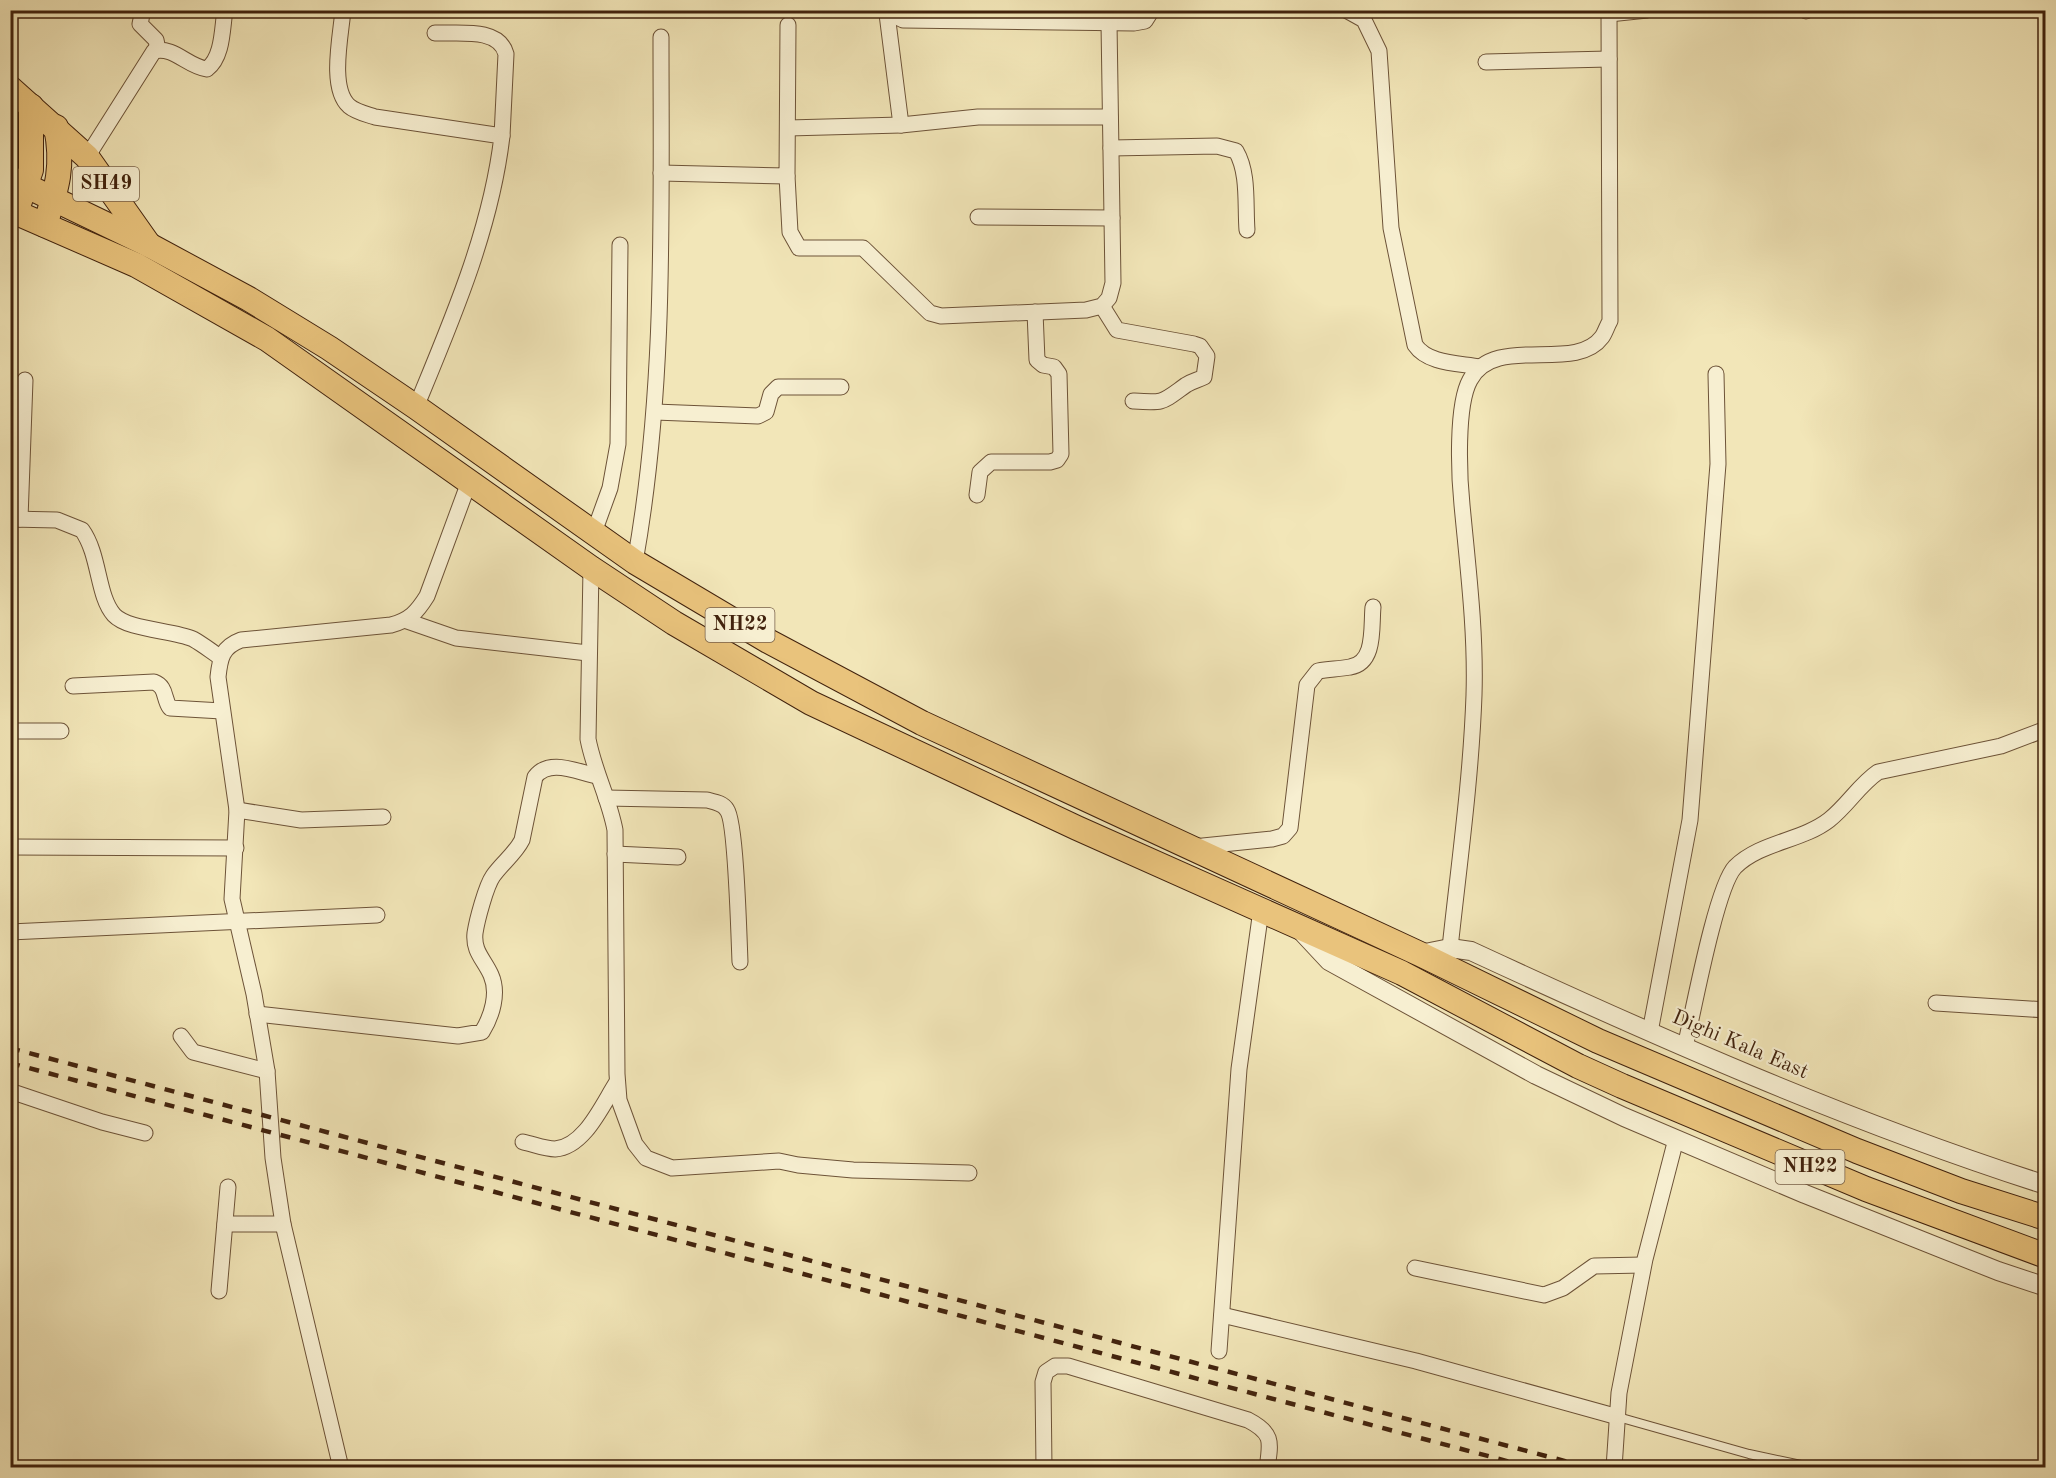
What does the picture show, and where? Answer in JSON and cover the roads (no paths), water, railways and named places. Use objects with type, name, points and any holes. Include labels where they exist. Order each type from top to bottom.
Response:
[{"type":"main road","name":"SH49","points":[[10,88],[87,157],[149,245]]},
{"type":"main road","points":[[13,211],[19,182],[33,155],[31,106]]},
{"type":"main road","name":"SH49","points":[[45,225],[54,198],[62,158],[56,127]]},
{"type":"main road","name":"NH22","points":[[19,182],[149,245],[249,299],[329,348],[416,407],[634,562],[750,631],[922,723],[1193,847],[1598,1041],[1857,1151],[1961,1191],[2046,1218]]},
{"type":"main road","name":"NH22","points":[[13,211],[136,265],[267,339],[591,568],[674,623],[812,703],[1066,824],[1402,973],[1578,1066],[1790,1159],[1960,1226],[2046,1256]]},
{"type":"street","points":[[143,10],[140,24],[156,40],[158,50]]},
{"type":"street","points":[[158,50],[175,54],[198,68],[207,69],[217,55],[225,10]]},
{"type":"street","points":[[343,10],[337,75],[340,91],[347,105],[375,117],[502,136]]},
{"type":"street","points":[[885,12],[903,20],[940,22],[1108,23],[1145,21],[1152,10]]},
{"type":"street","points":[[1346,10],[1364,20],[1379,51],[1391,228],[1415,345],[1422,354],[1432,359],[1480,368]]},
{"type":"street","points":[[1450,948],[1470,764],[1474,694],[1473,628],[1459,479],[1464,403],[1470,380],[1480,368],[1493,360],[1588,348],[1602,338],[1610,321],[1609,12],[1647,10]]},
{"type":"street","points":[[885,12],[901,125]]},
{"type":"street","points":[[788,25],[787,176],[790,232],[799,248],[863,249],[930,313],[941,316],[1086,310],[1102,306],[1109,297],[1113,283],[1108,23]]},
{"type":"street","points":[[416,407],[447,334],[486,218],[502,136],[506,54],[504,45],[498,38],[435,33]]},
{"type":"street","points":[[634,562],[650,473],[660,336],[661,37]]},
{"type":"street","points":[[87,157],[147,59],[158,50]]},
{"type":"street","points":[[1486,62],[1609,59]]},
{"type":"street","points":[[788,129],[901,125],[978,117],[1110,117]]},
{"type":"street","points":[[1110,148],[1217,146],[1236,151],[1242,161],[1247,230]]},
{"type":"street","points":[[661,173],[787,176]]},
{"type":"street","points":[[978,217],[1112,218]]},
{"type":"street","points":[[593,535],[610,488],[618,444],[620,245]]},
{"type":"street","points":[[1102,306],[1117,330],[1194,344],[1200,346],[1208,356],[1204,377],[1187,384],[1168,400],[1156,403],[1133,401]]},
{"type":"street","points":[[977,495],[980,472],[991,462],[1050,462],[1057,460],[1061,454],[1059,374],[1054,367],[1040,364],[1037,360],[1035,312]]},
{"type":"street","points":[[1650,1032],[1690,820],[1718,464],[1716,375]]},
{"type":"street","points":[[25,380],[15,519],[57,520],[82,530],[95,554],[108,604],[115,616],[125,622],[192,639],[220,657]]},
{"type":"street","points":[[655,412],[758,416],[766,412],[771,394],[777,387],[841,387]]},
{"type":"street","points":[[341,1467],[283,1224],[273,1158],[267,1071],[232,899],[237,810],[218,677],[220,657],[229,645],[241,640],[391,625],[407,621],[418,612],[427,596],[469,482]]},
{"type":"street","points":[[591,568],[586,717],[597,776],[615,830],[617,1082],[620,1100],[635,1144],[646,1158],[672,1168],[772,1161],[853,1170],[969,1173]]},
{"type":"street","points":[[1193,847],[1272,839],[1283,836],[1290,828],[1307,685],[1318,672],[1353,667],[1363,662],[1368,654],[1373,607]]},
{"type":"street","points":[[407,621],[456,638],[588,653]]},
{"type":"street","points":[[73,686],[154,682],[161,685],[165,691],[170,708],[222,711]]},
{"type":"street","points":[[1685,1047],[1721,895],[1735,867],[1749,857],[1828,821],[1842,809],[1862,783],[1878,772],[2001,746],[2046,729]]},
{"type":"street","points":[[10,730],[61,731]]},
{"type":"street","points":[[257,1014],[458,1036],[482,1032],[491,1011],[494,986],[491,975],[478,956],[474,943],[476,930],[492,878],[522,840],[535,777],[542,768],[550,766],[597,776]]},
{"type":"street","points":[[606,798],[707,800],[719,803],[728,811],[733,838],[740,962]]},
{"type":"street","points":[[237,810],[301,820],[383,817]]},
{"type":"street","points":[[10,847],[236,848]]},
{"type":"street","points":[[615,854],[678,856]]},
{"type":"street","points":[[1220,1351],[1239,1069],[1261,910]]},
{"type":"street","points":[[10,932],[377,915]]},
{"type":"street","points":[[1297,927],[1329,961],[1536,1075],[1676,1139],[1858,1215],[2046,1287]]},
{"type":"street","name":"Dighi Kala East","points":[[1420,954],[1450,948],[1471,951],[1685,1047],[1890,1130],[2046,1185]]},
{"type":"street","points":[[1936,1003],[2046,1010]]},
{"type":"street","points":[[181,1035],[193,1052],[267,1071]]},
{"type":"street","points":[[523,1142],[555,1149],[571,1143],[587,1128],[617,1082]]},
{"type":"street","points":[[10,1090],[102,1122],[145,1133]]},
{"type":"street","points":[[1614,1467],[1619,1393],[1643,1265],[1676,1139]]},
{"type":"street","points":[[219,1291],[228,1187]]},
{"type":"street","points":[[225,1224],[283,1224]]},
{"type":"street","points":[[1415,1268],[1544,1295],[1563,1288],[1594,1266],[1643,1265]]},
{"type":"street","points":[[1222,1315],[1416,1361],[1618,1417]]},
{"type":"street","points":[[1044,1467],[1044,1382],[1046,1372],[1055,1366],[1248,1420],[1263,1428],[1270,1438],[1267,1467]]},
{"type":"lane","points":[[1618,1417],[1749,1454],[1815,1467]]},
{"type":"railway","points":[[10,1048],[1591,1468]]},
{"type":"railway","points":[[10,1063],[1533,1468]]}]
